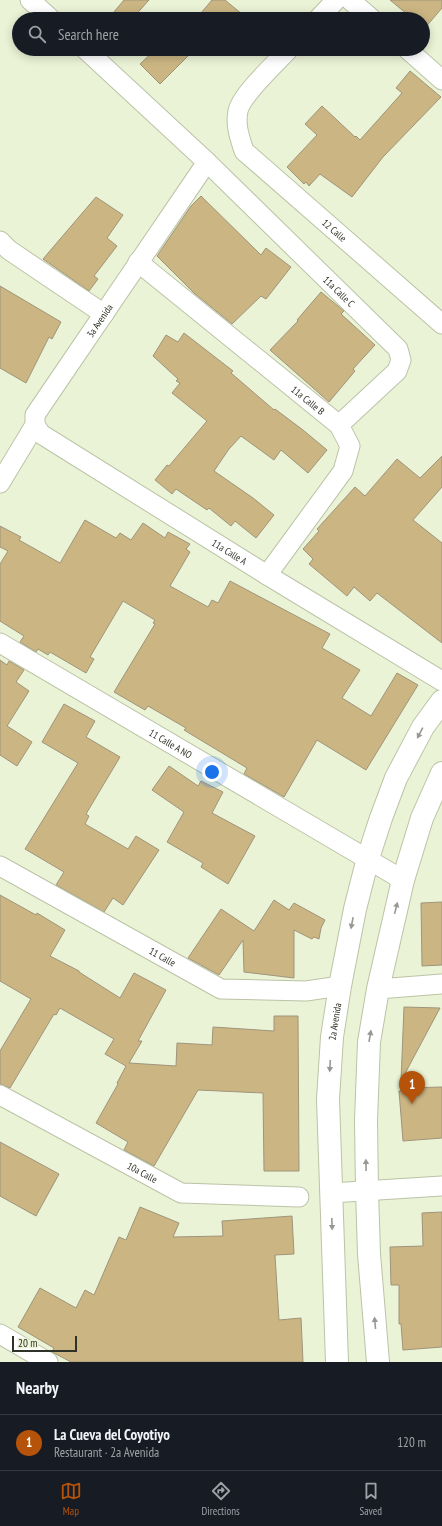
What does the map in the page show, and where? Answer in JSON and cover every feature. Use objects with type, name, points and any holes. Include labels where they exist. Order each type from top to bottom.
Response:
[{"type":"street","points":[[30,0],[43,12]]},
{"type":"street","points":[[325,12],[336,0]]},
{"type":"street","points":[[350,0],[364,12]]},
{"type":"street","name":"11a Calle C","points":[[93,56],[207,162],[398,349],[401,360],[398,371],[339,425]]},
{"type":"street","name":"12 Calle","points":[[282,56],[249,91],[238,110],[237,129],[244,151],[442,324]]},
{"type":"street","points":[[415,56],[442,80]]},
{"type":"street","name":"3a Avenida","points":[[0,483],[35,425],[35,415],[207,162]]},
{"type":"street","points":[[0,241],[9,250],[104,314]]},
{"type":"street","name":"11a Calle B","points":[[138,262],[339,425],[350,446],[343,471],[267,575]]},
{"type":"street","name":"11a Calle A","points":[[35,425],[41,434],[267,575],[436,677]]},
{"type":"street","name":"11 Calle A NO","points":[[0,643],[368,858],[403,880]]},
{"type":"street","name":"2a Avenida","points":[[337,1362],[328,1099],[332,1037],[340,986],[355,909],[368,858],[396,778],[423,727],[442,701]]},
{"type":"street","points":[[378,1362],[369,1254],[367,1191],[366,1120],[369,1042],[378,989],[403,880],[422,818],[442,773]]},
{"type":"street","name":"11 Calle","points":[[0,866],[221,989],[306,991],[340,986]]},
{"type":"street","points":[[378,989],[442,984]]},
{"type":"street","name":"10a Calle","points":[[0,1095],[181,1193],[299,1196]]},
{"type":"street","points":[[331,1192],[442,1186]]},
{"type":"street","points":[[0,1334],[48,1362]]},
{"type":"building","points":[[124,0],[149,0],[138,12],[114,12]]},
{"type":"building","points":[[212,0],[225,0],[240,12],[202,12]]},
{"type":"building","points":[[390,0],[442,0],[442,8],[430,22],[430,12],[405,12]]},
{"type":"building","points":[[149,56],[188,56],[160,84],[140,64]]},
{"type":"building","points":[[410,71],[441,97],[383,157],[352,197],[320,174],[309,186],[306,182],[304,184],[287,167],[317,135],[305,124],[322,106],[360,140],[402,93],[396,88]]},
{"type":"building","points":[[201,196],[261,255],[266,248],[291,267],[266,299],[261,296],[232,324],[194,293],[157,256],[191,206]]},
{"type":"building","points":[[96,197],[123,215],[107,238],[117,246],[94,276],[98,279],[89,291],[43,259]]},
{"type":"building","points":[[0,286],[61,322],[52,339],[49,337],[26,383],[0,368]]},
{"type":"building","points":[[321,292],[344,311],[341,314],[375,345],[353,369],[355,371],[329,402],[270,350],[298,321],[297,320]]},
{"type":"building","points":[[184,333],[233,371],[231,373],[274,410],[275,409],[303,430],[327,450],[308,473],[281,450],[274,460],[241,436],[229,449],[214,471],[253,498],[274,515],[256,538],[235,521],[231,526],[209,508],[207,510],[176,489],[172,494],[155,480],[167,465],[169,466],[207,421],[172,393],[180,383],[176,381],[178,379],[153,356],[166,335],[178,342]]},
{"type":"building","points":[[442,456],[442,487],[413,520],[442,543],[442,643],[377,593],[370,601],[354,587],[347,596],[309,564],[313,559],[303,549],[319,531],[317,529],[355,487],[365,496],[397,459],[420,478]]},
{"type":"building","points":[[85,520],[116,538],[120,533],[131,540],[143,523],[165,538],[168,532],[190,544],[186,549],[190,552],[170,586],[208,607],[212,600],[218,603],[230,581],[330,634],[322,648],[360,670],[342,698],[371,716],[397,673],[418,685],[366,770],[317,740],[284,797],[244,774],[247,768],[184,730],[186,728],[148,706],[145,710],[114,692],[155,624],[153,623],[155,620],[123,601],[90,657],[94,659],[86,673],[50,652],[48,655],[38,649],[36,652],[20,642],[24,636],[0,621],[0,564],[8,551],[0,547],[0,526],[21,537],[19,540],[60,563]]},
{"type":"building","points":[[0,660],[7,665],[9,661],[24,670],[16,682],[29,691],[7,726],[32,742],[17,766],[0,755]]},
{"type":"building","points":[[64,704],[95,721],[86,737],[120,757],[86,814],[89,816],[85,824],[128,849],[136,836],[159,850],[123,905],[113,898],[104,912],[56,885],[64,872],[25,849],[78,763],[42,742]]},
{"type":"building","points":[[169,766],[198,786],[201,781],[223,792],[212,813],[255,836],[228,884],[201,867],[203,863],[167,842],[184,812],[152,790]]},
{"type":"building","points":[[0,895],[36,915],[37,913],[65,930],[50,956],[79,971],[120,998],[134,973],[166,990],[138,1041],[142,1041],[129,1063],[176,1066],[177,1043],[212,1045],[213,1027],[274,1031],[274,1016],[298,1016],[299,1171],[264,1171],[263,1093],[198,1090],[154,1166],[124,1150],[128,1142],[96,1123],[118,1084],[117,1083],[126,1066],[105,1054],[114,1039],[60,1008],[56,1015],[54,1014],[10,1088],[0,1084],[0,1051],[31,999],[0,981]]},
{"type":"building","points":[[274,900],[289,910],[294,903],[325,920],[321,928],[319,939],[314,937],[312,939],[294,930],[294,978],[244,972],[243,940],[219,975],[188,958],[221,909],[254,931]]},
{"type":"building","points":[[442,902],[442,965],[422,966],[421,903]]},
{"type":"building","points":[[404,1007],[440,1008],[401,1081]]},
{"type":"building","points":[[442,1087],[442,1138],[403,1141],[399,1091],[401,1091],[401,1088]]},
{"type":"building","points":[[0,1142],[59,1174],[36,1216],[0,1196]]},
{"type":"building","points":[[140,1207],[179,1223],[173,1237],[223,1236],[222,1221],[292,1216],[294,1254],[275,1255],[279,1320],[301,1318],[303,1362],[71,1362],[52,1352],[54,1348],[18,1327],[40,1288],[76,1308],[85,1290],[94,1295],[119,1237],[126,1240]]},
{"type":"building","points":[[442,1212],[442,1347],[403,1350],[401,1324],[399,1324],[399,1285],[391,1285],[390,1247],[423,1246],[422,1213]]},
{"type":"place","name":"La Cueva del Coyotiyo","points":[[412,1104]]}]
